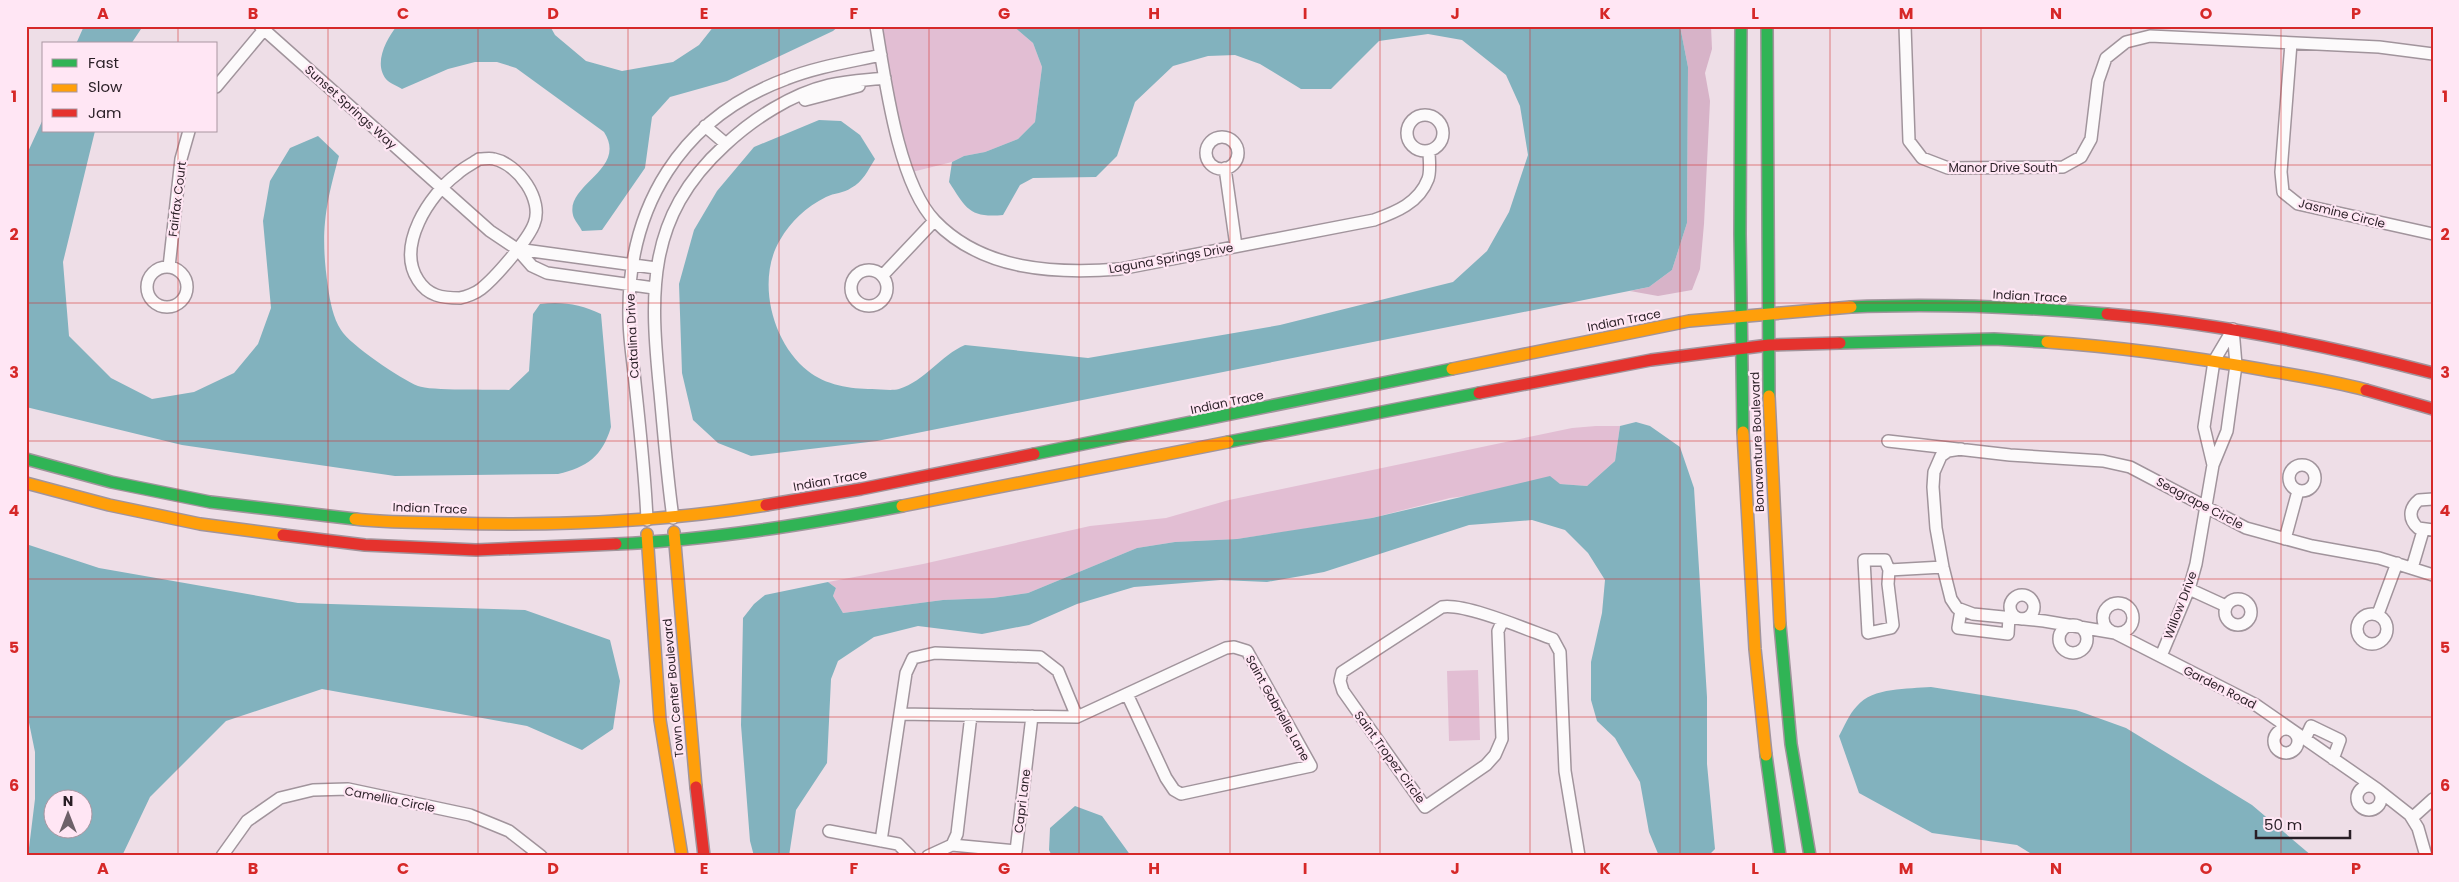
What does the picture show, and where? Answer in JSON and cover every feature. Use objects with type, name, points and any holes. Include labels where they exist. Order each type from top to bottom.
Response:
[{"type":"main road","name":"Bonaventure Boulevard","points":[[1741,26],[1740,347],[1746,537],[1767,774],[1780,856]]},
{"type":"main road","name":"Bonaventure Boulevard","points":[[1767,26],[1768,345],[1774,538],[1790,729],[1810,856]]},
{"type":"main road","name":"Indian Trace","points":[[26,459],[111,482],[210,502],[365,520],[498,524],[673,518],[861,489],[1689,321],[1768,314],[1925,305],[2119,314],[2233,329],[2373,356],[2433,373]]},
{"type":"main road","points":[[26,483],[109,505],[200,524],[365,545],[476,550],[647,543],[812,523],[1602,369],[1740,347],[1768,345],[1994,339],[2103,346],[2214,361],[2343,384],[2433,408]]},
{"type":"main road","name":"Town Center Boulevard","points":[[673,518],[692,754],[704,856]]},
{"type":"main road","name":"Town Center Boulevard","points":[[647,520],[660,720],[682,856]]},
{"type":"street","name":"Laguna Springs Drive","points":[[876,26],[901,154],[914,187],[934,221],[962,242],[1001,262],[1040,270],[1082,272],[1120,268],[1374,220],[1401,211],[1418,195],[1429,178],[1429,151]]},
{"type":"street","name":"Manor Drive South","points":[[1905,26],[1909,141],[1922,158],[1948,168],[2063,167],[2081,157],[2091,139],[2098,81],[2106,58],[2126,42],[2150,36],[2379,47],[2433,54]]},
{"type":"street","points":[[218,85],[264,27]]},
{"type":"street","name":"Sunset Springs Way","points":[[264,27],[490,231],[517,249],[532,266],[547,273],[654,288]]},
{"type":"street","name":"Jasmine Circle","points":[[2292,43],[2282,172],[2283,192],[2298,204],[2433,234]]},
{"type":"street","name":"Catalina Drive","points":[[647,520],[629,318],[631,265],[645,214],[654,193],[675,157],[705,126],[754,93],[784,79],[881,55]]},
{"type":"street","points":[[823,68],[827,86]]},
{"type":"street","name":"Catalina Drive","points":[[673,518],[654,337],[654,288],[656,268],[666,230],[677,204],[693,177],[743,128],[794,96],[827,86],[885,78]]},
{"type":"street","name":"Catalina Drive","points":[[777,108],[885,78]]},
{"type":"street","points":[[705,126],[726,144]]},
{"type":"street","name":"Fairfax Court","points":[[169,267],[181,159],[189,132]]},
{"type":"street","points":[[479,159],[495,159],[514,169],[527,185],[536,204],[534,224],[517,249],[480,290],[463,298],[440,298],[424,291],[413,273],[411,251],[417,227],[442,188],[456,174],[479,159]]},
{"type":"street","points":[[1225,168],[1236,246]]},
{"type":"street","points":[[883,275],[934,221]]},
{"type":"street","name":"Sunset Springs Way","points":[[517,249],[656,268]]},
{"type":"street","name":"Willow Drive","points":[[2213,465],[2204,427],[2214,361],[2233,329]]},
{"type":"street","name":"Willow Drive","points":[[2161,656],[2189,589],[2201,536],[2204,507],[2213,465],[2227,431],[2236,365],[2233,329]]},
{"type":"street","name":"Seagrape Circle","points":[[1888,441],[2123,465],[2141,472],[2246,528],[2285,540],[2397,563],[2433,575]]},
{"type":"street","points":[[1963,449],[1948,451],[1941,456],[1933,478],[1936,528],[1943,567],[1951,599],[1961,610],[1958,628],[2008,634],[2009,617]]},
{"type":"street","points":[[2285,540],[2298,491]]},
{"type":"street","points":[[2412,568],[2428,530],[2418,528],[2411,519],[2412,508],[2419,500],[2433,499]]},
{"type":"street","points":[[1864,560],[1885,560],[1889,570],[1888,584],[1893,624],[1891,628],[1868,633],[1864,560]]},
{"type":"street","points":[[2378,614],[2397,563]]},
{"type":"street","points":[[1889,570],[1943,567]]},
{"type":"street","points":[[2189,589],[2226,606]]},
{"type":"street","name":"Saint Tropez Circle","points":[[1502,622],[1498,631],[1502,739],[1495,755],[1486,765],[1425,807],[1343,691],[1340,681],[1342,672],[1442,607],[1453,605],[1553,639],[1560,652],[1565,771],[1579,856]]},
{"type":"street","name":"Garden Road","points":[[1961,610],[2115,633],[2256,705],[2377,789],[2412,818],[2418,828],[2426,856]]},
{"type":"street","name":"Saint Gabrielle Lane","points":[[900,714],[1077,717],[1226,648],[1234,647],[1247,651],[1311,766],[1182,794],[1174,790],[1166,778],[1128,694]]},
{"type":"street","points":[[881,841],[906,673],[912,658],[935,653],[1040,657],[1058,671],[1077,717]]},
{"type":"street","points":[[952,846],[957,834],[971,715]]},
{"type":"street","name":"Capri Lane","points":[[928,856],[952,846],[1016,851],[1032,716]]},
{"type":"street","points":[[2305,739],[2311,726],[2340,740],[2333,758]]},
{"type":"street","name":"Camellia Circle","points":[[222,856],[246,821],[280,798],[313,790],[348,789],[470,815],[509,831],[541,856]]},
{"type":"street","points":[[2412,818],[2433,799]]},
{"type":"street","points":[[830,832],[898,844],[910,856]]},
{"type":"shaded area","points":[[876,26],[1013,26],[1033,43],[1042,67],[1035,122],[1018,139],[985,152],[964,156],[952,162],[908,173]]},
{"type":"shaded area","points":[[1680,26],[1711,26],[1712,49],[1705,73],[1710,101],[1704,224],[1700,269],[1692,290],[1658,296],[1630,291],[1649,287],[1672,270],[1687,223],[1688,67]]},
{"type":"shaded area","points":[[1620,426],[1615,461],[1587,486],[1560,484],[1450,498],[1372,518],[1298,530],[1237,539],[1175,542],[1137,548],[1028,593],[993,598],[943,600],[843,613],[833,596],[836,588],[828,582],[923,564],[1090,526],[1166,518],[1229,500],[1572,428]]},
{"type":"shaded area","points":[[1478,670],[1480,740],[1449,741],[1447,671]]},
{"type":"water","points":[[84,26],[143,26],[132,42],[77,42]]},
{"type":"water","points":[[397,26],[550,26],[555,35],[586,61],[622,71],[673,62],[699,45],[714,26],[839,26],[833,31],[727,81],[670,97],[652,117],[645,168],[602,230],[582,231],[574,218],[573,206],[577,196],[602,168],[608,157],[609,146],[604,132],[516,68],[497,62],[475,62],[448,69],[402,89],[388,81],[383,75],[381,68],[382,53],[385,45]]},
{"type":"water","points":[[1013,26],[1680,26],[1688,67],[1687,223],[1672,270],[1649,287],[877,441],[751,456],[718,443],[693,420],[682,373],[679,284],[694,230],[717,191],[754,147],[819,120],[841,121],[860,135],[875,159],[859,182],[845,191],[826,197],[812,205],[784,233],[773,256],[769,273],[771,310],[785,344],[795,359],[808,371],[830,383],[864,389],[899,389],[917,380],[956,349],[965,345],[1088,358],[1280,325],[1453,282],[1487,251],[1509,212],[1528,155],[1520,106],[1506,75],[1462,40],[1428,34],[1379,41],[1331,89],[1301,89],[1260,64],[1235,55],[1208,56],[1173,66],[1135,102],[1117,156],[1096,177],[1033,178],[1020,185],[1003,215],[992,216],[975,213],[965,205],[949,182],[952,162],[964,156],[985,152],[1018,139],[1035,122],[1042,67],[1033,43]]},
{"type":"water","points":[[42,121],[42,132],[95,132],[63,262],[69,336],[111,378],[152,399],[194,392],[234,373],[258,344],[271,308],[263,221],[270,181],[290,148],[318,136],[339,156],[327,206],[324,251],[332,309],[338,325],[346,336],[376,361],[418,386],[447,389],[509,390],[529,371],[533,314],[540,304],[571,304],[601,314],[611,427],[603,446],[585,464],[558,474],[395,476],[182,445],[26,407],[26,156]]},
{"type":"water","points":[[1636,422],[1650,426],[1680,447],[1694,488],[1707,697],[1707,764],[1715,849],[1708,856],[1659,856],[1649,832],[1640,782],[1615,738],[1597,721],[1591,700],[1591,662],[1602,613],[1605,580],[1588,553],[1565,530],[1532,520],[1469,525],[1324,572],[1267,582],[1221,580],[1134,587],[1077,604],[1029,625],[982,634],[918,626],[874,637],[838,661],[831,679],[827,763],[796,810],[789,856],[754,856],[750,841],[741,725],[743,618],[754,604],[765,595],[828,582],[836,588],[833,596],[843,613],[943,600],[993,598],[1028,593],[1137,548],[1175,542],[1237,539],[1372,518],[1550,476],[1560,484],[1587,486],[1615,461],[1620,426]]},
{"type":"water","points":[[26,544],[99,568],[298,603],[525,610],[610,640],[620,681],[613,729],[582,750],[527,726],[322,689],[226,721],[150,797],[122,856],[28,856],[35,799],[35,752],[26,708]]},
{"type":"water","points":[[1931,687],[2076,710],[2126,728],[2252,805],[2312,856],[2035,856],[2017,845],[1932,833],[1859,793],[1839,736],[1854,709],[1872,695],[1891,690]]},
{"type":"water","points":[[1075,806],[1102,816],[1131,856],[1052,856],[1049,850],[1050,828]]},
{"type":"traffic: fast","points":[[1741,26],[1740,234],[1743,432]]},
{"type":"traffic: fast","points":[[1767,26],[1769,396]]},
{"type":"traffic: fast","points":[[1851,307],[1979,306],[2107,314]]},
{"type":"traffic: fast","points":[[1840,343],[1994,339],[2047,342]]},
{"type":"traffic: fast","points":[[1034,454],[1452,369]]},
{"type":"traffic: fast","points":[[1228,442],[1479,393]]},
{"type":"traffic: fast","points":[[26,459],[111,482],[210,502],[355,519]]},
{"type":"traffic: fast","points":[[616,544],[724,535],[902,506]]},
{"type":"traffic: fast","points":[[1780,625],[1791,744],[1810,856]]},
{"type":"traffic: fast","points":[[1766,755],[1780,856]]},
{"type":"traffic: slow","points":[[1452,369],[1689,321],[1851,307]]},
{"type":"traffic: slow","points":[[2047,342],[2129,350],[2238,365],[2366,390]]},
{"type":"traffic: slow","points":[[1769,396],[1780,625]]},
{"type":"traffic: slow","points":[[1743,432],[1755,649],[1766,755]]},
{"type":"traffic: slow","points":[[902,506],[1228,442]]},
{"type":"traffic: slow","points":[[26,483],[109,505],[200,524],[283,535]]},
{"type":"traffic: slow","points":[[355,519],[490,524],[609,522],[727,511],[766,505]]},
{"type":"traffic: slow","points":[[674,532],[696,787]]},
{"type":"traffic: slow","points":[[647,534],[660,720],[682,856]]},
{"type":"traffic: jam","points":[[2107,314],[2189,323],[2271,336],[2433,373]]},
{"type":"traffic: jam","points":[[1479,393],[1651,360],[1769,345],[1840,343]]},
{"type":"traffic: jam","points":[[2366,390],[2433,409]]},
{"type":"traffic: jam","points":[[766,505],[861,489],[1034,454]]},
{"type":"traffic: jam","points":[[283,535],[365,545],[476,550],[616,544]]},
{"type":"traffic: jam","points":[[696,787],[704,856]]}]
